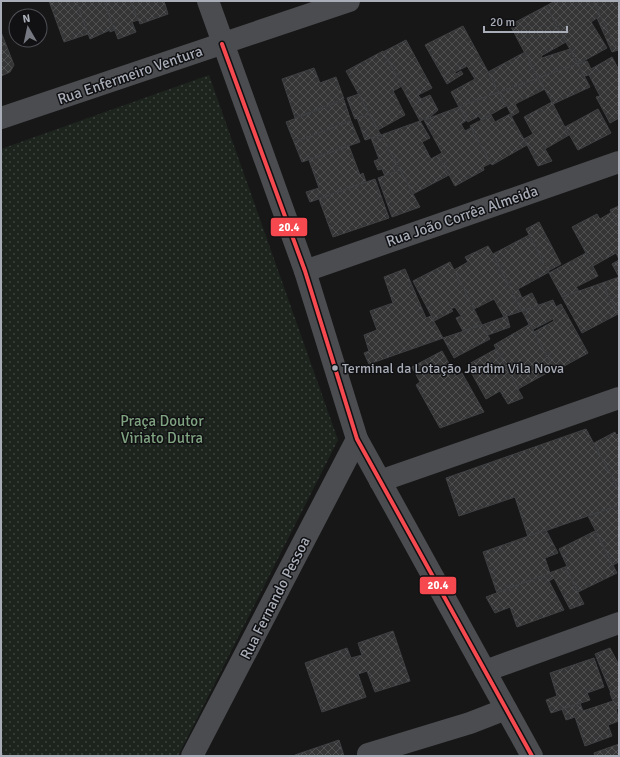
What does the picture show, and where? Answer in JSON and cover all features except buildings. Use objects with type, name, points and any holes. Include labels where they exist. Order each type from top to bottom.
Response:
[{"type":"street","points":[[208,1],[222,44],[305,271],[357,439],[532,756]]},
{"type":"street","name":"Rua Enfermeiro Ventura","points":[[1,118],[349,1]]},
{"type":"street","name":"Rua João Corrêa Almeida","points":[[305,271],[619,162]]},
{"type":"street","points":[[380,480],[619,398]]},
{"type":"street","name":"Rua Fernando Pessoa","points":[[192,756],[357,439]]},
{"type":"street","points":[[485,671],[619,623]]},
{"type":"street","points":[[368,754],[470,723],[506,709]]},
{"type":"green space","name":"Praça Doutor Viriato Dutra","points":[[209,75],[338,440],[178,756],[1,756],[1,149]]},
{"type":"transit line","name":"20.4","points":[[222,44],[305,271],[357,439],[532,756]]},
{"type":"place","name":"Terminal da Lotação Jardim Vila Nova","points":[[335,368]]}]
